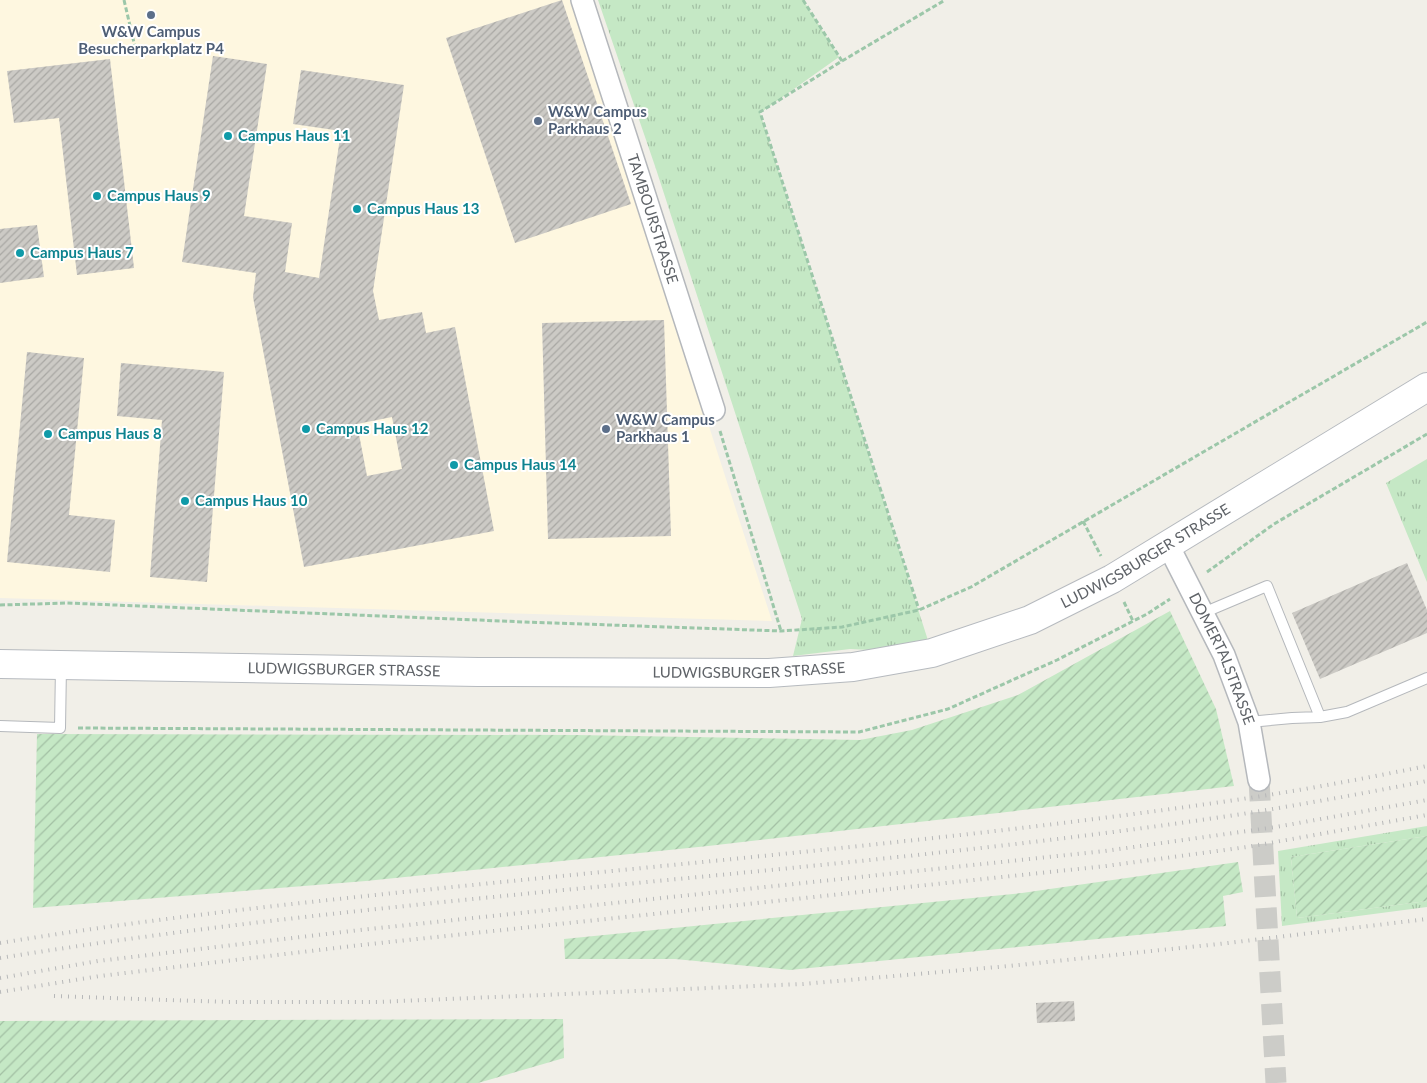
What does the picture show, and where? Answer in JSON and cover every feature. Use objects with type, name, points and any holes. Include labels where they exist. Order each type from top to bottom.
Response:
[{"type":"main road","name":"LUDWIGSBURGER STRASSE","points":[[0,664],[488,672],[759,673],[853,667],[932,653],[1030,620],[1112,579],[1427,388]]},
{"type":"street","name":"TAMBOURSTRASSE","points":[[582,0],[714,410]]},
{"type":"street","name":"DOMERTALSTRASSE","points":[[1168,545],[1224,655],[1248,722],[1259,780]]},
{"type":"lane","points":[[1203,613],[1267,586],[1320,717]]},
{"type":"lane","points":[[0,726],[60,728],[61,665]]},
{"type":"lane","points":[[1248,722],[1320,717],[1347,712],[1427,678]]},
{"type":"path","points":[[124,0],[135,47]]},
{"type":"path","points":[[803,0],[842,61]]},
{"type":"path","points":[[919,610],[760,112],[945,0]]},
{"type":"path","points":[[0,605],[68,603],[781,631],[842,627],[919,610],[971,587],[1427,322]]},
{"type":"path","points":[[714,410],[781,631]]},
{"type":"path","points":[[60,728],[859,732],[948,709],[1057,660],[1147,614],[1274,524],[1427,434]]},
{"type":"shaded area","points":[[0,0],[571,0],[772,621],[0,598]]},
{"type":"green space","points":[[598,0],[803,0],[839,57],[760,113],[932,653],[850,649],[793,656],[802,619],[656,169]]},
{"type":"green space","points":[[1427,459],[1427,582],[1386,483]]},
{"type":"green space","points":[[1170,611],[1216,709],[1234,786],[708,846],[366,881],[33,908],[37,734],[576,735],[860,740],[912,730],[1018,695]]},
{"type":"green space","points":[[1427,826],[1427,836],[1291,857],[1297,918],[1427,901],[1427,907],[1282,926],[1278,851]]},
{"type":"green space","points":[[1427,836],[1427,901],[1297,918],[1291,857]]},
{"type":"green space","points":[[1238,862],[1243,892],[1223,896],[1226,926],[790,970],[675,959],[565,959],[564,939],[1022,893]]},
{"type":"green space","points":[[563,1019],[564,1058],[478,1083],[0,1083],[0,1021]]},
{"type":"building","name":"W&W Campus Parkhaus 2","points":[[562,0],[631,204],[515,243],[446,38]]},
{"type":"building","points":[[213,56],[267,64],[244,216],[292,223],[285,272],[319,278],[341,131],[293,124],[301,70],[404,85],[373,291],[379,320],[422,312],[426,333],[455,327],[494,531],[304,567],[253,297],[256,273],[182,262]],"holes":[[[392,417],[402,469],[367,476],[357,424]]]},
{"type":"building","name":"Campus Haus 9","points":[[110,59],[134,268],[77,275],[59,118],[14,123],[7,71]]},
{"type":"building","name":"Campus Haus 7","points":[[37,225],[44,277],[0,283],[0,229]]},
{"type":"building","name":"W&W Campus Parkhaus 1","points":[[664,320],[671,536],[548,539],[542,323]]},
{"type":"building","name":"Campus Haus 8","points":[[27,352],[84,358],[69,515],[115,520],[110,572],[7,562]]},
{"type":"building","name":"Campus Haus 10","points":[[121,363],[224,372],[207,582],[150,577],[162,420],[117,416]]},
{"type":"building","points":[[1407,563],[1427,610],[1427,633],[1320,679],[1292,613]]},
{"type":"building","points":[[1074,1001],[1075,1021],[1037,1023],[1036,1003]]},
{"type":"tunnel","points":[[1259,780],[1276,1083]]},
{"type":"railway","points":[[0,943],[187,916],[1057,824],[1265,795],[1335,784],[1427,766]]},
{"type":"railway","points":[[0,958],[155,935],[310,916],[932,853],[1087,835],[1242,814],[1427,781]]},
{"type":"railway","points":[[0,978],[98,961],[360,930],[1105,851],[1276,827],[1427,800]]},
{"type":"railway","points":[[0,992],[100,976],[361,945],[1106,866],[1247,847],[1427,815]]},
{"type":"railway","points":[[54,996],[227,1002],[377,1002],[803,984],[1009,966],[1228,943],[1427,919]]},
{"type":"place","name":"W&W Campus Besucherparkplatz P4","points":[[151,15]]},
{"type":"place","name":"W&W Campus Parkhaus 2","points":[[538,121]]},
{"type":"place","name":"Campus Haus 11","points":[[228,136]]},
{"type":"place","name":"Campus Haus 9","points":[[97,196]]},
{"type":"place","name":"Campus Haus 13","points":[[357,209]]},
{"type":"place","name":"Campus Haus 7","points":[[20,253]]},
{"type":"place","name":"Campus Haus 12","points":[[306,429]]},
{"type":"place","name":"W&W Campus Parkhaus 1","points":[[606,429]]},
{"type":"place","name":"Campus Haus 8","points":[[48,434]]},
{"type":"place","name":"Campus Haus 14","points":[[454,465]]},
{"type":"place","name":"Campus Haus 10","points":[[185,501]]}]
